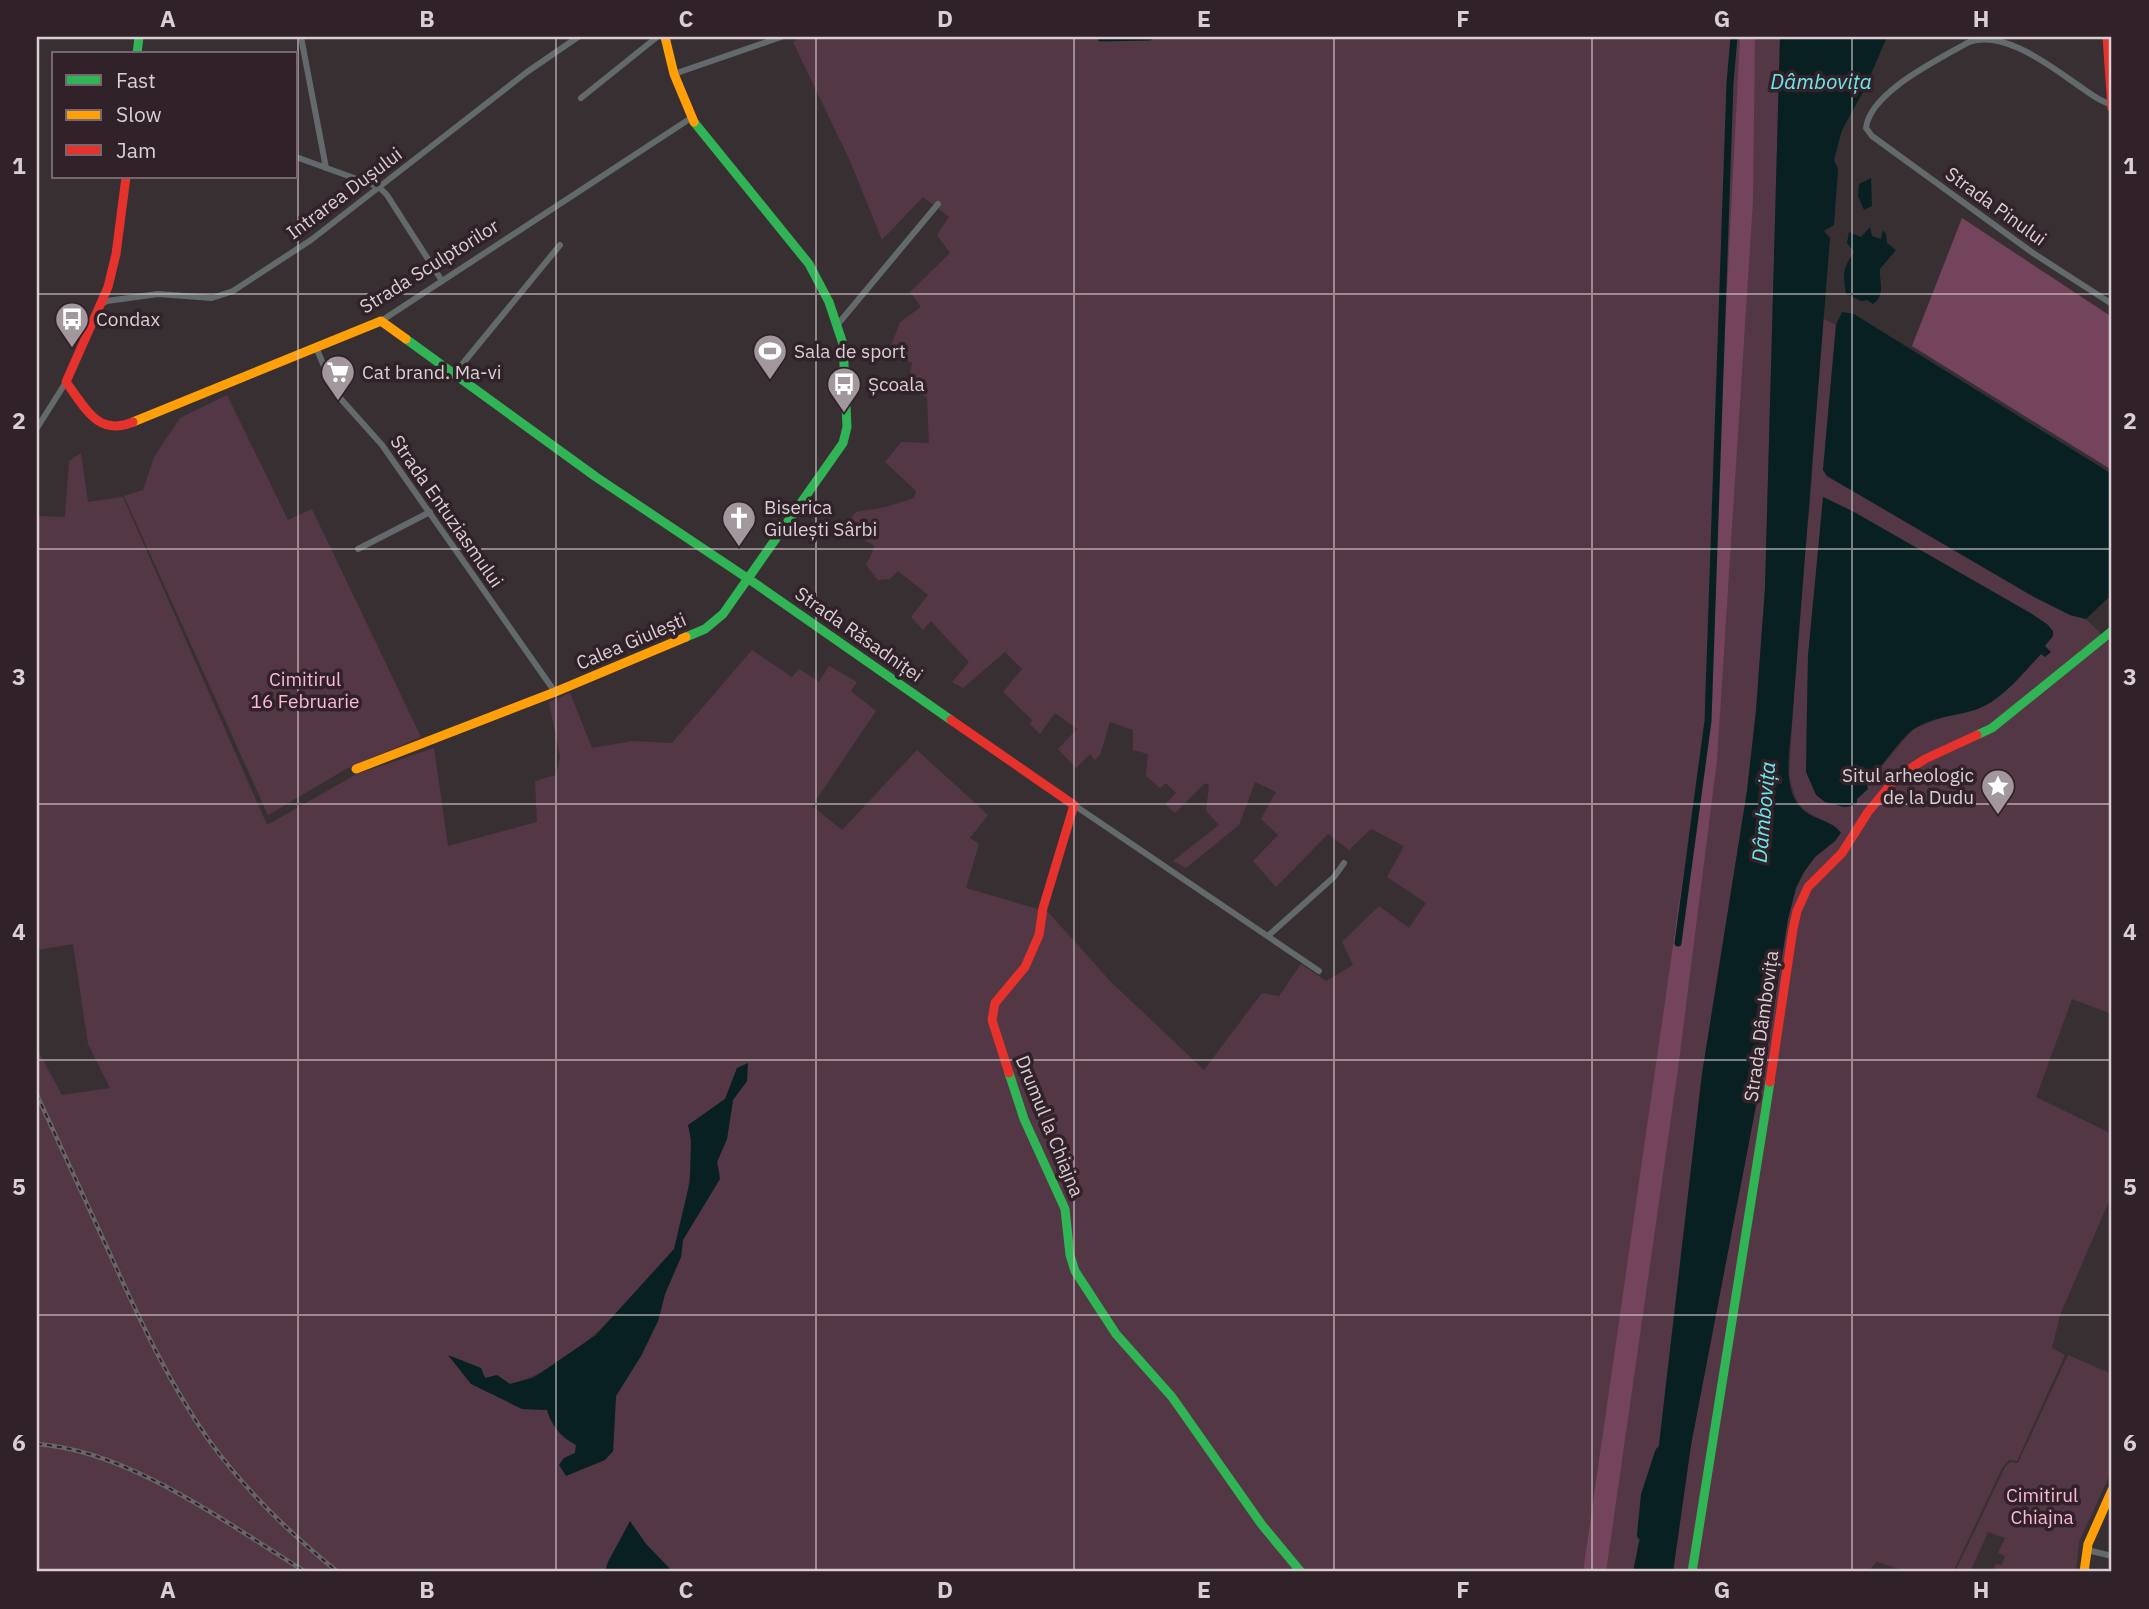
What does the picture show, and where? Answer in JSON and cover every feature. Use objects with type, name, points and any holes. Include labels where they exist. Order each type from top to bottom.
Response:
[{"type":"main road","name":"Calea Giulești","points":[[356,769],[555,692],[705,628],[723,614],[843,443],[847,426],[845,363],[844,344],[838,324],[809,264],[691,118],[674,74],[665,37]]},
{"type":"main road","points":[[2107,37],[2112,106]]},
{"type":"main road","points":[[66,382],[102,304],[116,254],[126,178]]},
{"type":"main road","name":"Strada Răsadniței","points":[[381,321],[596,477],[748,578],[1074,804]]},
{"type":"main road","name":"Strada Sculptorilor","points":[[66,382],[97,422],[107,427],[124,426],[381,321]]},
{"type":"main road","name":"Strada Dâmbovița","points":[[1692,1572],[1793,929],[1802,898],[1808,887],[1842,853],[1868,812],[1896,778],[1924,760],[1992,729],[2112,631]]},
{"type":"main road","name":"Drumul la Chiajna","points":[[1074,804],[1043,908],[1039,935],[1025,967],[995,1003],[992,1020],[1024,1119],[1060,1196],[1068,1221],[1068,1246],[1072,1264],[1106,1320],[1172,1398],[1262,1525],[1301,1572]]},
{"type":"main road","points":[[2084,1572],[2087,1550],[2112,1490]]},
{"type":"street","points":[[301,37],[326,168]]},
{"type":"street","points":[[562,37],[564,46]]},
{"type":"street","name":"Intrarea Dușului","points":[[102,304],[158,294],[212,298],[233,291],[311,240],[527,72],[578,37]]},
{"type":"street","points":[[581,98],[657,37]]},
{"type":"street","points":[[674,74],[781,37]]},
{"type":"street","name":"Strada Pinului","points":[[2112,106],[2028,53],[1995,41],[1977,39],[1895,87],[1871,116],[1866,128],[1872,136],[2033,253],[2112,304]]},
{"type":"street","name":"Strada Sculptorilor","points":[[381,321],[691,118]]},
{"type":"street","points":[[298,158],[379,187],[387,195],[442,281]]},
{"type":"street","points":[[838,324],[938,204]]},
{"type":"street","points":[[455,373],[560,245]]},
{"type":"street","name":"Strada Entuziasmului","points":[[316,347],[340,398],[382,445],[555,692]]},
{"type":"street","points":[[37,428],[66,382]]},
{"type":"street","points":[[358,549],[429,512]]},
{"type":"street","name":"Strada Răsadniței","points":[[1074,804],[1319,971]]},
{"type":"street","points":[[1269,935],[1334,877],[1344,863]]},
{"type":"street","points":[[2087,1550],[2112,1556]]},
{"type":"green space","points":[[800,37],[1780,37],[1765,588],[1756,711],[1747,791],[1702,1074],[1659,1445],[1633,1572],[673,1572],[646,1544],[630,1522],[605,1572],[255,1572],[247,1568],[247,1572],[37,1572],[37,1049],[62,1095],[110,1088],[88,1044],[73,944],[37,950],[37,516],[65,517],[69,461],[81,453],[88,502],[123,497],[267,825],[357,774],[434,748],[448,846],[537,822],[535,781],[556,775],[560,757],[549,702],[570,693],[592,748],[633,741],[672,743],[752,650],[792,677],[799,669],[819,682],[829,666],[857,682],[851,691],[876,711],[812,806],[842,830],[917,750],[988,815],[970,838],[979,844],[966,888],[1048,912],[1111,982],[1204,1070],[1262,993],[1279,996],[1301,964],[1326,981],[1353,965],[1342,942],[1379,906],[1409,928],[1426,903],[1387,877],[1404,846],[1371,829],[1349,850],[1328,834],[1276,887],[1253,861],[1278,835],[1261,819],[1276,792],[1255,782],[1239,825],[1186,868],[1173,861],[1219,825],[1206,811],[1209,785],[1205,783],[1175,813],[1165,804],[1176,793],[1166,783],[1160,788],[1146,776],[1148,754],[1133,750],[1133,730],[1110,722],[1100,755],[1095,760],[1090,754],[1076,768],[1058,749],[1077,729],[1055,713],[1040,734],[1030,724],[1032,720],[1003,692],[1022,669],[1005,652],[963,688],[952,682],[969,662],[931,621],[923,630],[911,617],[928,595],[898,571],[890,579],[878,580],[866,565],[875,546],[843,528],[856,512],[886,507],[914,498],[916,491],[885,462],[901,442],[929,443],[927,397],[907,389],[912,363],[889,351],[900,322],[921,307],[910,292],[950,253],[937,235],[949,217],[923,197],[882,240],[850,161],[793,42]],"holes":[[[737,1069],[747,1081],[733,1100],[727,1139],[717,1162],[720,1174],[683,1240],[681,1257],[665,1294],[658,1321],[641,1356],[616,1396],[613,1452],[584,1465],[564,1458],[575,1453],[576,1445],[557,1430],[547,1410],[522,1409],[450,1356],[481,1368],[485,1378],[497,1375],[509,1384],[550,1368],[586,1342],[667,1259],[675,1246],[688,1186],[691,1154],[689,1125],[725,1099]]]},
{"type":"green space","points":[[1822,318],[1836,325],[1823,470],[1827,476],[2034,597],[2070,615],[2086,619],[2112,645],[2112,1014],[2072,999],[2036,1097],[2112,1134],[2112,1194],[2060,1315],[2052,1348],[2065,1355],[2017,1461],[2009,1460],[2002,1468],[1953,1572],[1909,1572],[1877,1562],[1867,1572],[1673,1572],[1691,1445],[1768,1043],[1788,919],[1796,888],[1804,872],[1815,857],[1835,841],[1836,827],[1804,809],[1795,796],[1789,775],[1799,612],[1810,503]],"holes":[[[1824,497],[2032,614],[2053,636],[2044,646],[2050,651],[2041,654],[2014,683],[1977,709],[1946,716],[1913,729],[1866,781],[1857,799],[1806,746],[1808,656]]]},
{"type":"green space","name":"Cimitirul 16 Februarie","points":[[227,395],[288,520],[312,509],[421,737],[346,769],[268,815],[124,496],[143,490],[154,457],[180,418]]},
{"type":"green space","name":"Cimitirul Chiajna","points":[[2068,1355],[2112,1374],[2112,1470],[2079,1542],[2076,1572],[1993,1572],[1995,1564],[2002,1565],[2005,1556],[1998,1553],[2005,1538],[1988,1532],[1970,1572],[1955,1572],[2005,1467],[2010,1462],[2018,1463]]},
{"type":"shaded area","points":[[1740,37],[1755,37],[1753,201],[1717,760],[1678,1069],[1606,1572],[1583,1572],[1682,883],[1703,755]]},
{"type":"shaded area","points":[[1962,218],[2112,317],[2112,470],[1912,346]]},
{"type":"water","name":"Dâmbovița","points":[[1780,37],[1887,37],[1864,90],[1842,130],[1834,160],[1838,169],[1834,225],[1824,231],[1830,238],[1788,768],[1796,802],[1807,813],[1833,825],[1841,833],[1815,857],[1804,872],[1796,888],[1788,919],[1768,1043],[1691,1445],[1673,1572],[1633,1572],[1659,1445],[1702,1074],[1747,791],[1756,711],[1765,588]]},
{"type":"water","points":[[1871,178],[1872,206],[1864,210],[1858,196],[1859,184]]},
{"type":"water","points":[[1870,227],[1872,236],[1881,239],[1883,230],[1887,243],[1896,250],[1880,269],[1881,292],[1873,304],[1846,294],[1844,276],[1845,268],[1854,252],[1847,243],[1849,232],[1861,237]]},
{"type":"water","points":[[1842,312],[1854,314],[2112,474],[2112,594],[2086,619],[2070,615],[2034,597],[1827,476],[1823,470],[1836,325]]},
{"type":"water","points":[[1823,497],[2032,614],[2053,631],[2053,636],[2045,646],[2051,652],[2045,657],[2041,654],[2003,694],[1975,710],[1936,719],[1914,729],[1866,780],[1868,789],[1857,799],[1857,803],[1844,807],[1825,802],[1816,795],[1806,772],[1808,656]]},
{"type":"water","points":[[748,1063],[747,1081],[733,1100],[727,1139],[717,1162],[720,1179],[683,1240],[681,1257],[665,1294],[658,1321],[641,1356],[616,1396],[613,1451],[605,1460],[566,1476],[559,1465],[564,1458],[575,1453],[576,1445],[558,1430],[547,1410],[522,1409],[471,1384],[448,1355],[481,1368],[485,1378],[497,1375],[510,1384],[533,1378],[596,1335],[674,1249],[690,1181],[691,1140],[688,1125],[725,1099],[737,1068]]},
{"type":"water","points":[[630,1521],[646,1544],[673,1572],[605,1572]]},
{"type":"waterway","points":[[1101,38],[1149,37]]},
{"type":"waterway","points":[[1678,943],[1708,721],[1730,83],[1734,37]]},
{"type":"waterway","name":"Dâmbovița","points":[[1642,1535],[1646,1495],[1660,1452]]},
{"type":"railway","points":[[37,1095],[146,1332],[194,1418],[222,1458],[252,1493],[302,1542],[338,1572]]},
{"type":"railway","points":[[37,1444],[108,1460],[143,1475],[211,1512],[306,1572]]},
{"type":"traffic: fast","points":[[137,52],[139,37]]},
{"type":"traffic: fast","points":[[686,637],[705,629],[723,614],[843,443],[847,427],[843,344],[829,302],[809,264],[694,122]]},
{"type":"traffic: fast","points":[[406,339],[596,477],[951,720]]},
{"type":"traffic: fast","points":[[1977,735],[1992,728],[2112,631]]},
{"type":"traffic: fast","points":[[1009,1073],[1024,1119],[1065,1209],[1070,1255],[1075,1271],[1116,1334],[1172,1397],[1262,1525],[1301,1572]]},
{"type":"traffic: fast","points":[[1692,1572],[1770,1082]]},
{"type":"traffic: slow","points":[[665,37],[674,74],[694,122]]},
{"type":"traffic: slow","points":[[133,422],[381,321],[406,339]]},
{"type":"traffic: slow","points":[[356,769],[555,692],[686,637]]},
{"type":"traffic: slow","points":[[2084,1572],[2088,1544],[2112,1490]]},
{"type":"traffic: jam","points":[[2107,37],[2112,108]]},
{"type":"traffic: jam","points":[[126,178],[116,254],[108,287],[66,382],[86,410],[101,423],[121,426],[133,422]]},
{"type":"traffic: jam","points":[[951,720],[1074,805],[1043,908],[1039,935],[1025,967],[995,1003],[992,1020],[1009,1073]]},
{"type":"traffic: jam","points":[[1770,1082],[1793,929],[1797,911],[1808,887],[1842,853],[1868,812],[1896,778],[1925,759],[1977,735]]},
{"type":"place","name":"Condax","points":[[72,349]]},
{"type":"place","name":"Sala de sport","points":[[770,381]]},
{"type":"place","name":"Cat brand. Ma-vi","points":[[338,402]]},
{"type":"place","name":"Școala","points":[[844,414]]},
{"type":"place","name":"Biserica Giulești Sârbi","points":[[739,548]]},
{"type":"place","name":"Situl arheologic de la Dudu","points":[[1998,816]]}]
